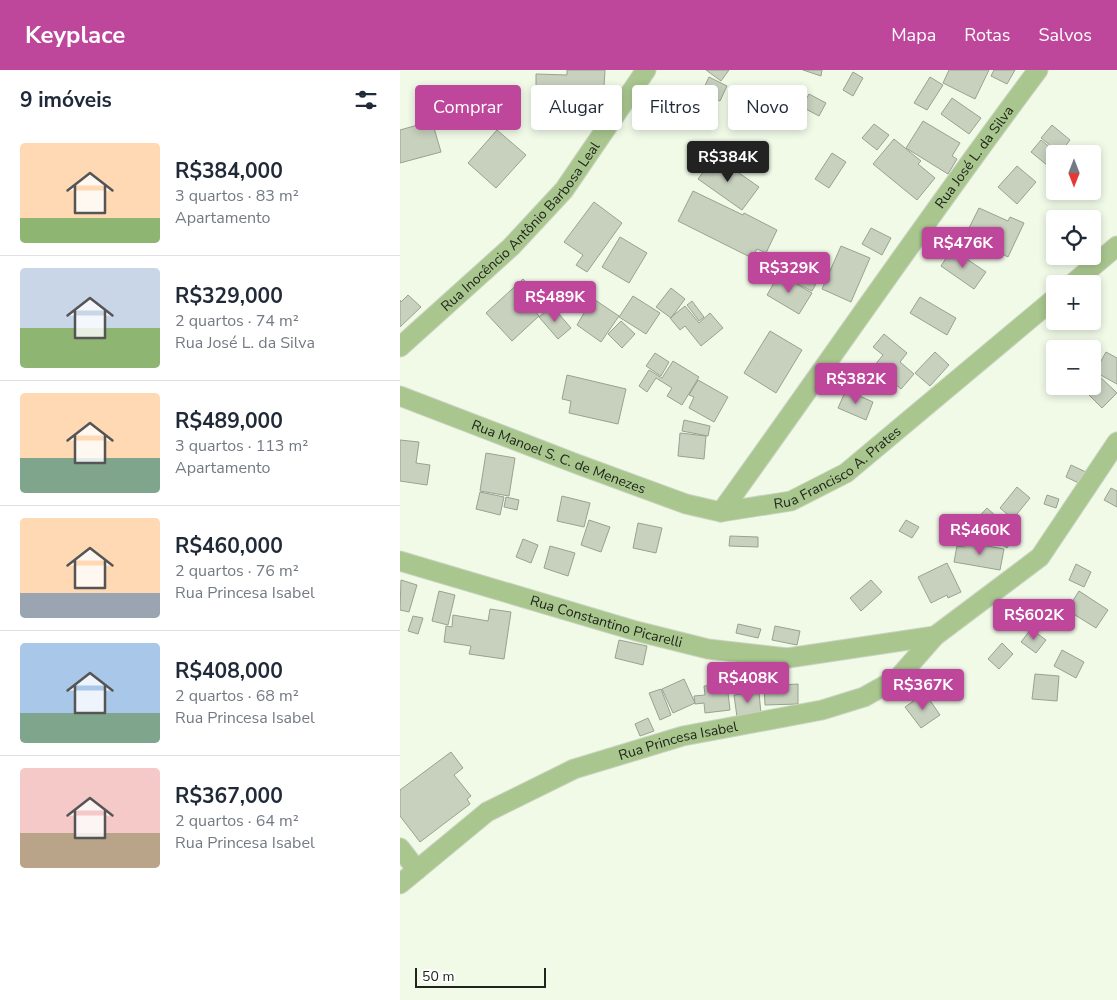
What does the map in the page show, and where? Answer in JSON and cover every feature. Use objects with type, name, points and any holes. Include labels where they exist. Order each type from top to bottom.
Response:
[{"type":"street","name":"Rua Inocêncio Antônio Barbosa Leal","points":[[400,347],[511,247],[564,190],[646,70]]},
{"type":"street","name":"Rua José L. da Silva","points":[[720,512],[812,386],[966,166],[1038,70]]},
{"type":"street","points":[[1083,275],[1117,246]]},
{"type":"street","name":"Rua Francisco A. Prates","points":[[720,512],[791,500],[846,473],[1046,306]]},
{"type":"street","name":"Rua Manoel S. C. de Menezes","points":[[400,396],[686,504],[720,512]]},
{"type":"street","name":"Rua Princesa Isabel","points":[[400,884],[487,812],[574,769],[683,736],[822,710],[864,697],[898,678],[935,636],[1040,557],[1117,442]]},
{"type":"street","name":"Rua Constantino Picarelli","points":[[400,561],[636,631],[708,649],[788,658],[935,636]]},
{"type":"street","points":[[400,848],[417,870]]},
{"type":"building","points":[[567,70],[605,70],[604,85],[536,85],[536,74],[567,75]]},
{"type":"building","points":[[706,70],[729,70],[721,81]]},
{"type":"building","points":[[803,70],[822,70],[821,76]]},
{"type":"building","points":[[949,70],[989,70],[975,99],[943,83]]},
{"type":"building","points":[[994,70],[1015,70],[1007,84],[991,76]]},
{"type":"building","points":[[853,72],[863,78],[853,96],[843,90]]},
{"type":"building","points":[[709,77],[727,86],[720,101],[718,100],[718,85],[705,85]]},
{"type":"building","points":[[930,77],[943,85],[927,110],[914,103]]},
{"type":"building","points":[[809,94],[826,103],[819,116],[807,110],[807,98]]},
{"type":"building","points":[[952,98],[981,118],[969,134],[941,114]]},
{"type":"building","points":[[923,121],[960,143],[952,156],[957,159],[948,174],[906,148]]},
{"type":"building","points":[[874,124],[889,135],[877,150],[862,138]]},
{"type":"building","points":[[1052,125],[1070,140],[1066,145],[1050,145],[1041,138]]},
{"type":"building","points":[[415,126],[415,130],[435,130],[441,152],[400,163],[400,130]]},
{"type":"building","points":[[497,130],[526,155],[496,188],[468,163]]},
{"type":"building","points":[[894,139],[921,161],[918,164],[935,178],[917,200],[873,164]]},
{"type":"building","points":[[1041,140],[1047,145],[1046,164],[1031,152]]},
{"type":"building","points":[[832,153],[846,162],[829,188],[815,179]]},
{"type":"building","points":[[715,156],[759,187],[742,210],[698,179]]},
{"type":"building","points":[[1017,166],[1036,182],[1017,204],[998,187]]},
{"type":"building","points":[[693,191],[743,215],[744,213],[777,230],[766,253],[757,249],[752,258],[678,221]]},
{"type":"building","points":[[594,202],[622,223],[587,272],[576,265],[583,255],[564,242]]},
{"type":"building","points":[[979,208],[1008,221],[1010,217],[1024,223],[1008,257],[984,245],[987,239],[968,230]]},
{"type":"building","points":[[871,228],[891,238],[882,255],[862,244]]},
{"type":"building","points":[[966,231],[986,239],[980,252],[960,243]]},
{"type":"building","points":[[620,237],[647,253],[629,283],[602,267]]},
{"type":"building","points":[[841,246],[870,258],[851,302],[822,289]]},
{"type":"building","points":[[952,249],[986,272],[974,289],[941,266]]},
{"type":"building","points":[[802,273],[818,280],[812,291],[796,283]]},
{"type":"building","points":[[779,274],[812,293],[799,314],[767,295]]},
{"type":"building","points":[[523,279],[543,300],[533,309],[539,316],[512,341],[486,313]]},
{"type":"building","points":[[671,288],[685,299],[671,318],[656,307]]},
{"type":"building","points":[[586,294],[619,316],[601,342],[577,325],[584,313],[577,308]]},
{"type":"building","points":[[408,295],[421,307],[400,327],[400,300],[401,302]]},
{"type":"building","points":[[633,296],[660,313],[646,334],[619,317]]},
{"type":"building","points":[[920,297],[956,318],[947,335],[910,313]]},
{"type":"building","points":[[692,301],[704,317],[699,321],[687,305]]},
{"type":"building","points":[[552,306],[571,328],[558,339],[539,317]]},
{"type":"building","points":[[685,306],[699,323],[710,313],[723,328],[701,346],[685,326],[680,330],[670,318]]},
{"type":"building","points":[[621,321],[635,334],[622,348],[608,334]]},
{"type":"building","points":[[770,331],[802,350],[776,393],[744,373]]},
{"type":"building","points":[[884,334],[907,353],[900,362],[914,374],[901,389],[874,366],[883,355],[873,347]]},
{"type":"building","points":[[935,352],[949,365],[930,386],[915,373]]},
{"type":"building","points":[[1106,352],[1117,358],[1117,384],[1101,375],[1101,361]]},
{"type":"building","points":[[655,353],[669,362],[661,376],[646,366]]},
{"type":"building","points":[[673,361],[699,377],[682,405],[667,396],[672,388],[656,378],[647,392],[639,386],[649,370],[662,378]]},
{"type":"building","points":[[567,375],[626,389],[618,424],[569,413],[571,401],[562,399]]},
{"type":"building","points":[[1101,378],[1117,393],[1102,408],[1089,395],[1101,395]]},
{"type":"building","points":[[698,380],[728,397],[714,422],[689,408],[694,397],[689,395]]},
{"type":"building","points":[[846,390],[873,402],[866,420],[838,408]]},
{"type":"building","points":[[684,420],[710,426],[708,436],[682,431]]},
{"type":"building","points":[[680,433],[706,436],[704,459],[678,456]]},
{"type":"building","points":[[400,440],[419,442],[416,463],[430,465],[427,485],[400,481]]},
{"type":"building","points":[[486,453],[515,458],[509,496],[480,491]]},
{"type":"building","points":[[1071,465],[1090,474],[1085,486],[1066,477]]},
{"type":"building","points":[[1017,487],[1030,498],[1013,519],[1000,508]]},
{"type":"building","points":[[1111,488],[1117,491],[1117,507],[1104,500]]},
{"type":"building","points":[[480,492],[504,497],[500,515],[476,509]]},
{"type":"building","points":[[1047,495],[1059,499],[1056,508],[1044,504]]},
{"type":"building","points":[[562,496],[590,503],[584,527],[557,521]]},
{"type":"building","points":[[506,497],[519,500],[517,510],[504,507]]},
{"type":"building","points":[[987,508],[997,517],[984,531],[974,522]]},
{"type":"building","points":[[996,519],[1017,532],[1007,548],[986,534]]},
{"type":"building","points":[[589,520],[610,527],[601,552],[581,545]]},
{"type":"building","points":[[906,520],[919,527],[912,538],[899,531]]},
{"type":"building","points":[[638,523],[662,528],[656,553],[633,548]]},
{"type":"building","points":[[730,536],[758,537],[758,547],[729,546]]},
{"type":"building","points":[[523,539],[538,545],[531,563],[516,557]]},
{"type":"building","points":[[965,542],[1004,549],[1000,570],[954,562],[957,546],[964,547]]},
{"type":"building","points":[[550,546],[575,553],[568,576],[544,568]]},
{"type":"building","points":[[947,563],[961,592],[948,598],[947,595],[931,603],[918,577]]},
{"type":"building","points":[[1076,564],[1091,572],[1084,587],[1069,580]]},
{"type":"building","points":[[401,580],[417,585],[409,612],[400,610]]},
{"type":"building","points":[[871,580],[882,592],[861,611],[850,598]]},
{"type":"building","points":[[439,591],[455,595],[448,625],[432,621]]},
{"type":"building","points":[[1079,591],[1108,610],[1096,628],[1067,610]]},
{"type":"building","points":[[490,609],[511,612],[504,659],[469,654],[471,646],[444,642],[446,626],[452,627],[453,615],[488,621]]},
{"type":"building","points":[[413,616],[423,618],[418,634],[408,631]]},
{"type":"building","points":[[738,624],[761,629],[758,638],[736,633]]},
{"type":"building","points":[[775,626],[800,631],[797,645],[772,640]]},
{"type":"building","points":[[1031,629],[1046,640],[1036,653],[1021,642]]},
{"type":"building","points":[[619,640],[647,646],[643,665],[615,658]]},
{"type":"building","points":[[1002,643],[1013,654],[999,669],[988,659]]},
{"type":"building","points":[[1062,650],[1084,662],[1076,678],[1054,666]]},
{"type":"building","points":[[1035,674],[1059,676],[1057,701],[1032,699]]},
{"type":"building","points":[[684,679],[695,703],[673,713],[662,689]]},
{"type":"building","points":[[727,684],[730,710],[705,713],[704,703],[695,704],[694,696],[705,695],[704,686]]},
{"type":"building","points":[[798,684],[798,704],[765,705],[764,686]]},
{"type":"building","points":[[661,689],[671,715],[660,720],[649,693]]},
{"type":"building","points":[[759,692],[761,714],[737,717],[734,695]]},
{"type":"building","points":[[925,693],[940,715],[921,728],[905,707]]},
{"type":"building","points":[[648,718],[654,731],[640,736],[635,724]]},
{"type":"building","points":[[451,752],[463,768],[454,775],[471,796],[467,799],[470,804],[420,842],[400,816],[400,790]]}]
